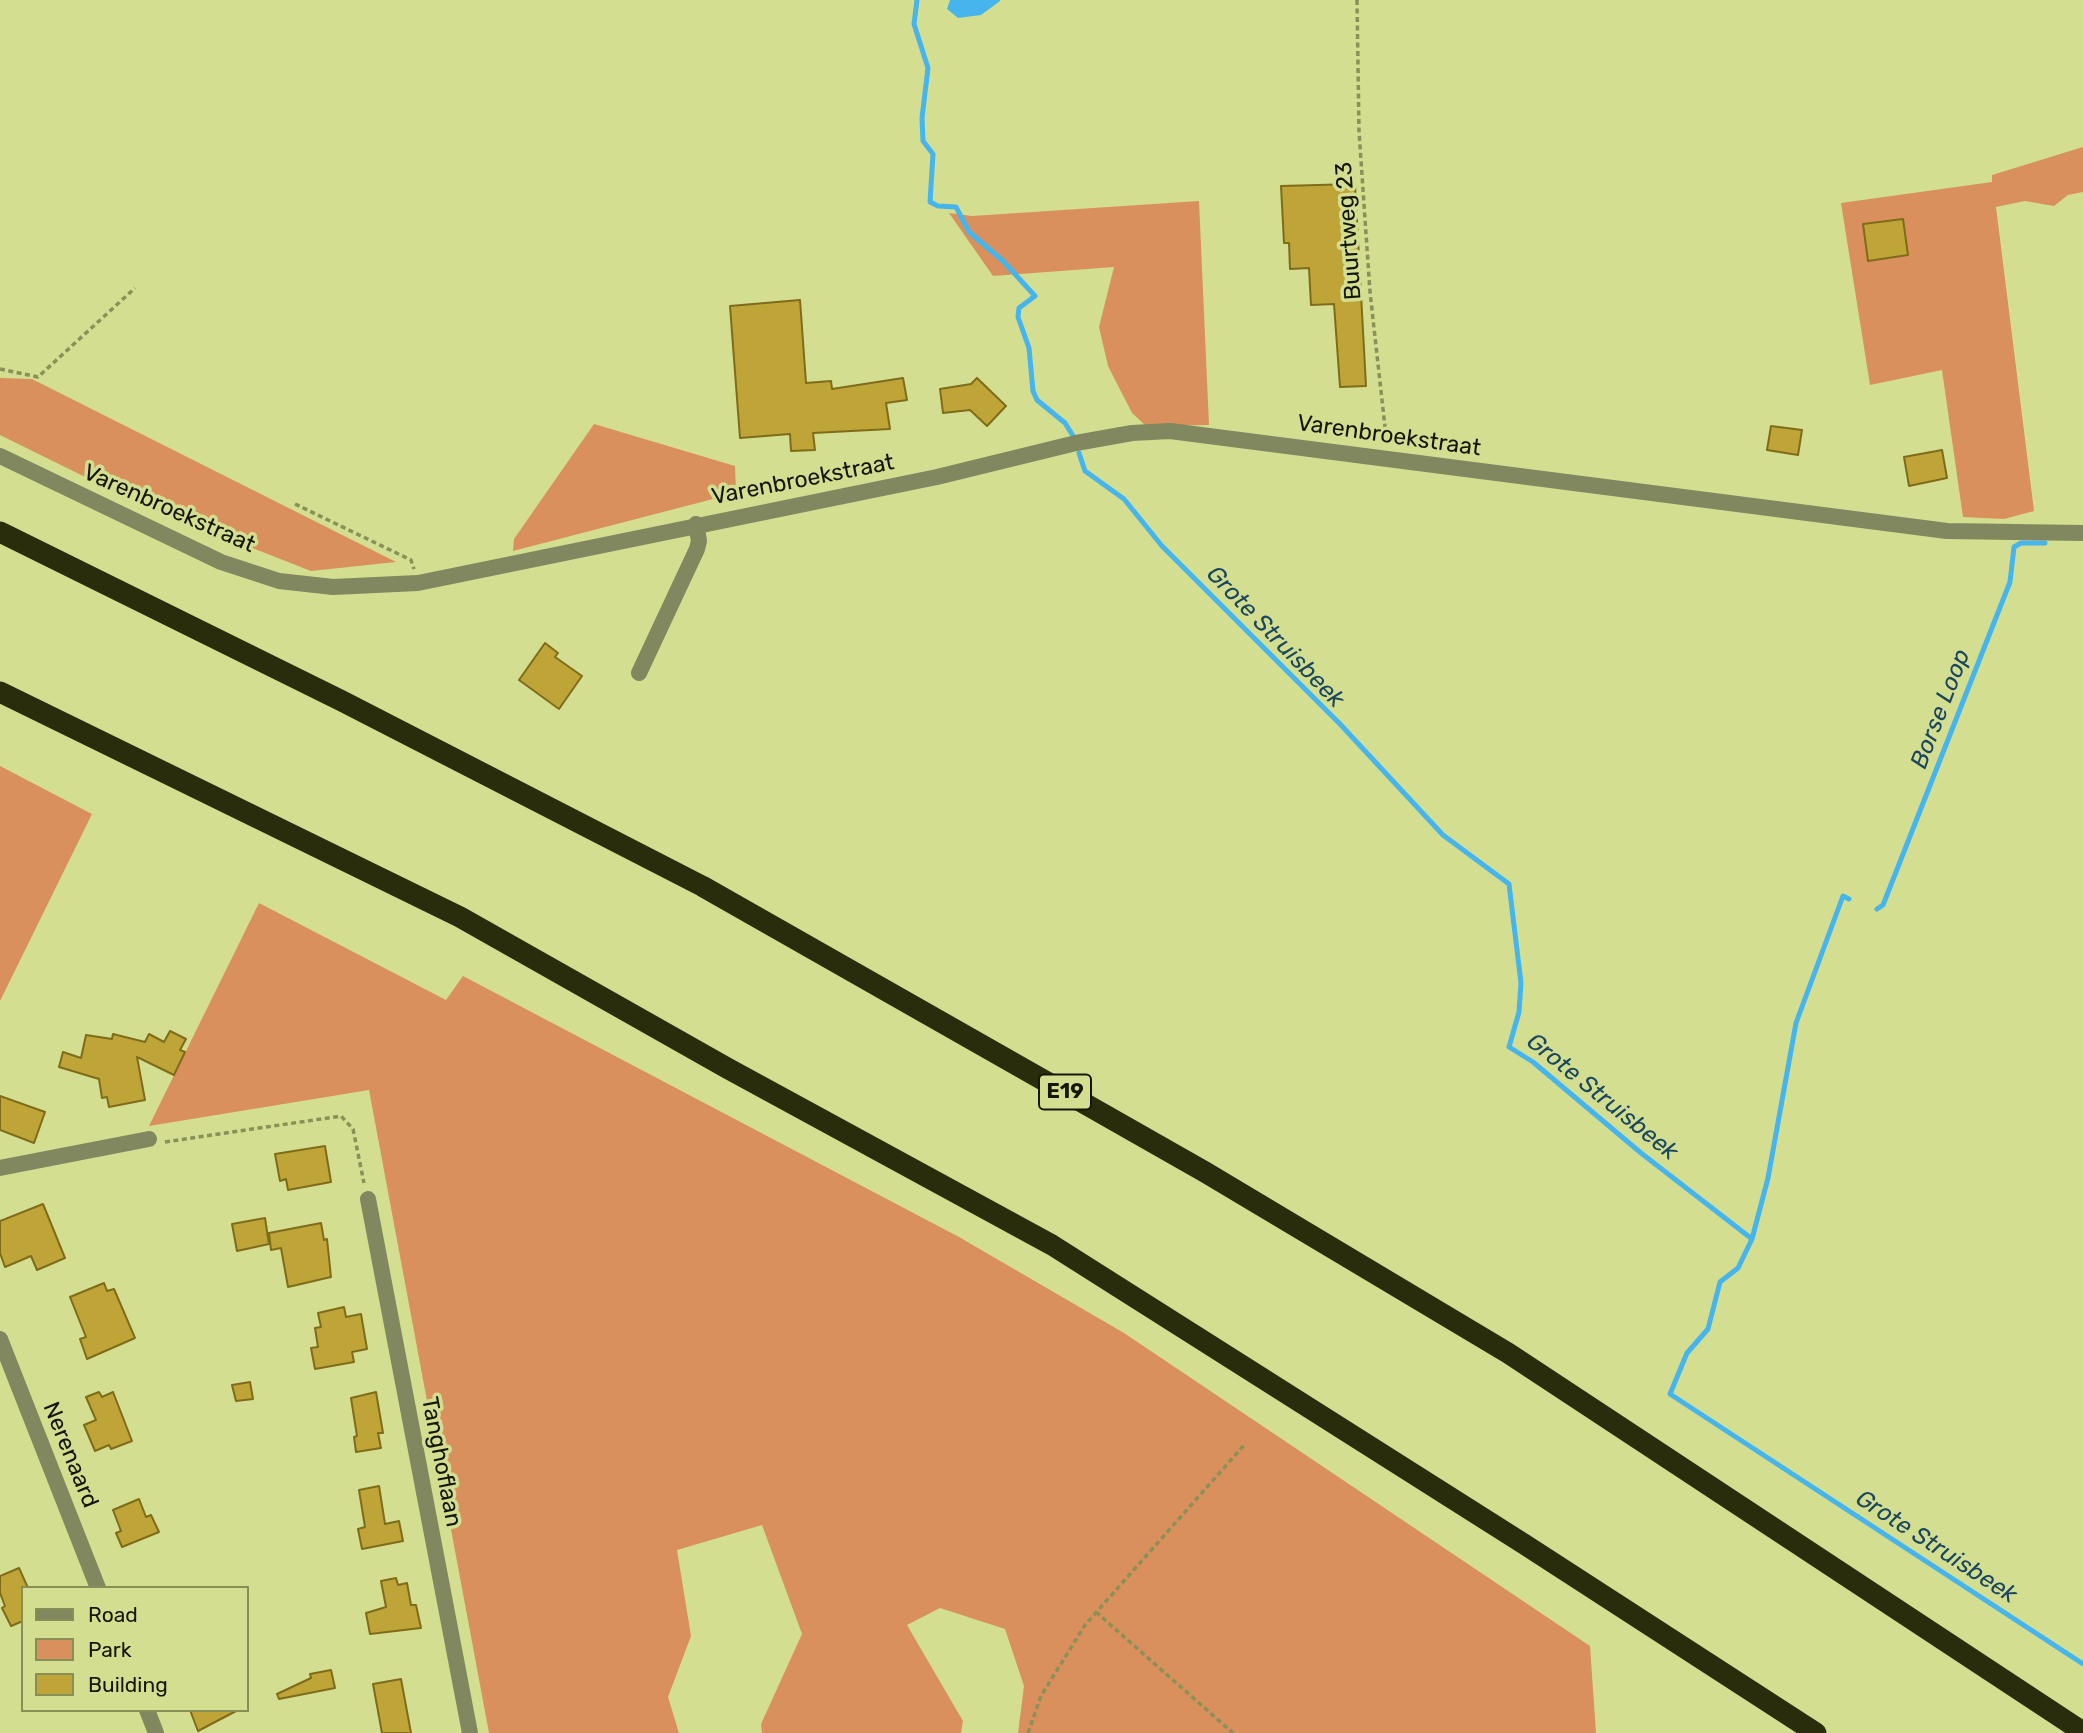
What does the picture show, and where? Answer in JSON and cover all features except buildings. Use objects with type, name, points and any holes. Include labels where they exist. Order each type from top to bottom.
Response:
[{"type":"highway","name":"E19","points":[[0,532],[342,701],[702,886],[1205,1172],[1508,1353],[2083,1732]]},
{"type":"highway","points":[[0,692],[460,917],[739,1075],[1052,1245],[1816,1733]]},
{"type":"street","name":"Varenbroekstraat","points":[[0,456],[221,562],[279,581],[333,587],[418,583],[696,524],[937,478],[1076,443],[1132,433],[1170,431],[1947,531],[2083,533]]},
{"type":"street","name":"Varenbroekstraat","points":[[639,673],[697,549],[699,541],[696,524]]},
{"type":"street","points":[[0,1168],[149,1139]]},
{"type":"street","name":"Tanghoflaan","points":[[368,1199],[470,1733]]},
{"type":"street","name":"Nerenaard","points":[[0,1339],[98,1586]]},
{"type":"street","points":[[148,1712],[156,1733]]},
{"type":"path","name":"Buurtweg 23","points":[[1357,0],[1359,131],[1370,292],[1388,459]]},
{"type":"path","points":[[0,369],[38,377],[135,288]]},
{"type":"path","points":[[295,505],[411,560],[418,583]]},
{"type":"path","points":[[149,1139],[152,1144],[341,1116],[353,1129],[368,1199]]},
{"type":"path","points":[[1028,1733],[1041,1696],[1096,1612],[1246,1443]]},
{"type":"path","points":[[1096,1612],[1233,1733]]},
{"type":"green space","points":[[2083,147],[2083,192],[2068,195],[2054,206],[2025,201],[1996,207],[2034,511],[2004,519],[1963,517],[1942,370],[1870,385],[1841,203],[1992,182],[1992,175]]},
{"type":"green space","points":[[1199,201],[1209,425],[1146,426],[1132,413],[1108,366],[1099,327],[1114,267],[993,276],[949,213],[972,216]]},
{"type":"green space","points":[[0,378],[32,379],[396,562],[311,571],[140,504],[0,435]]},
{"type":"green space","points":[[594,424],[735,466],[736,493],[513,551],[514,539]]},
{"type":"green space","points":[[0,766],[92,814],[0,1001]]},
{"type":"green space","points":[[259,903],[446,1000],[463,976],[959,1237],[1124,1333],[1590,1646],[1596,1733],[1018,1733],[1024,1686],[1005,1629],[940,1608],[907,1625],[963,1721],[961,1733],[762,1733],[761,1724],[802,1634],[762,1525],[677,1550],[691,1636],[668,1697],[679,1733],[489,1733],[369,1090],[149,1126]]},
{"type":"water","points":[[950,0],[1000,1],[981,15],[958,18],[947,9]]},
{"type":"waterway","name":"Grote Struisbeek","points":[[917,0],[914,24],[928,68],[922,118],[923,141],[933,154],[930,202],[938,206],[956,207],[969,232],[1003,261],[1035,296],[1019,308],[1018,317],[1029,348],[1033,391],[1037,400],[1065,423],[1075,439]]},
{"type":"waterway","name":"Grote Struisbeek","points":[[1079,453],[1085,471],[1124,499],[1162,546],[1340,724],[1443,835],[1509,884],[1521,983],[1519,1012],[1509,1047],[1533,1062],[1641,1153],[1752,1239],[1738,1268],[1720,1282],[1708,1329],[1687,1353],[1670,1394],[2083,1664]]},
{"type":"waterway","name":"Borse Loop","points":[[1877,909],[1883,905],[2010,582],[2014,547],[2021,543],[2045,543]]},
{"type":"waterway","name":"Borse Loop","points":[[1752,1239],[1768,1178],[1796,1023],[1843,896],[1849,899]]}]
